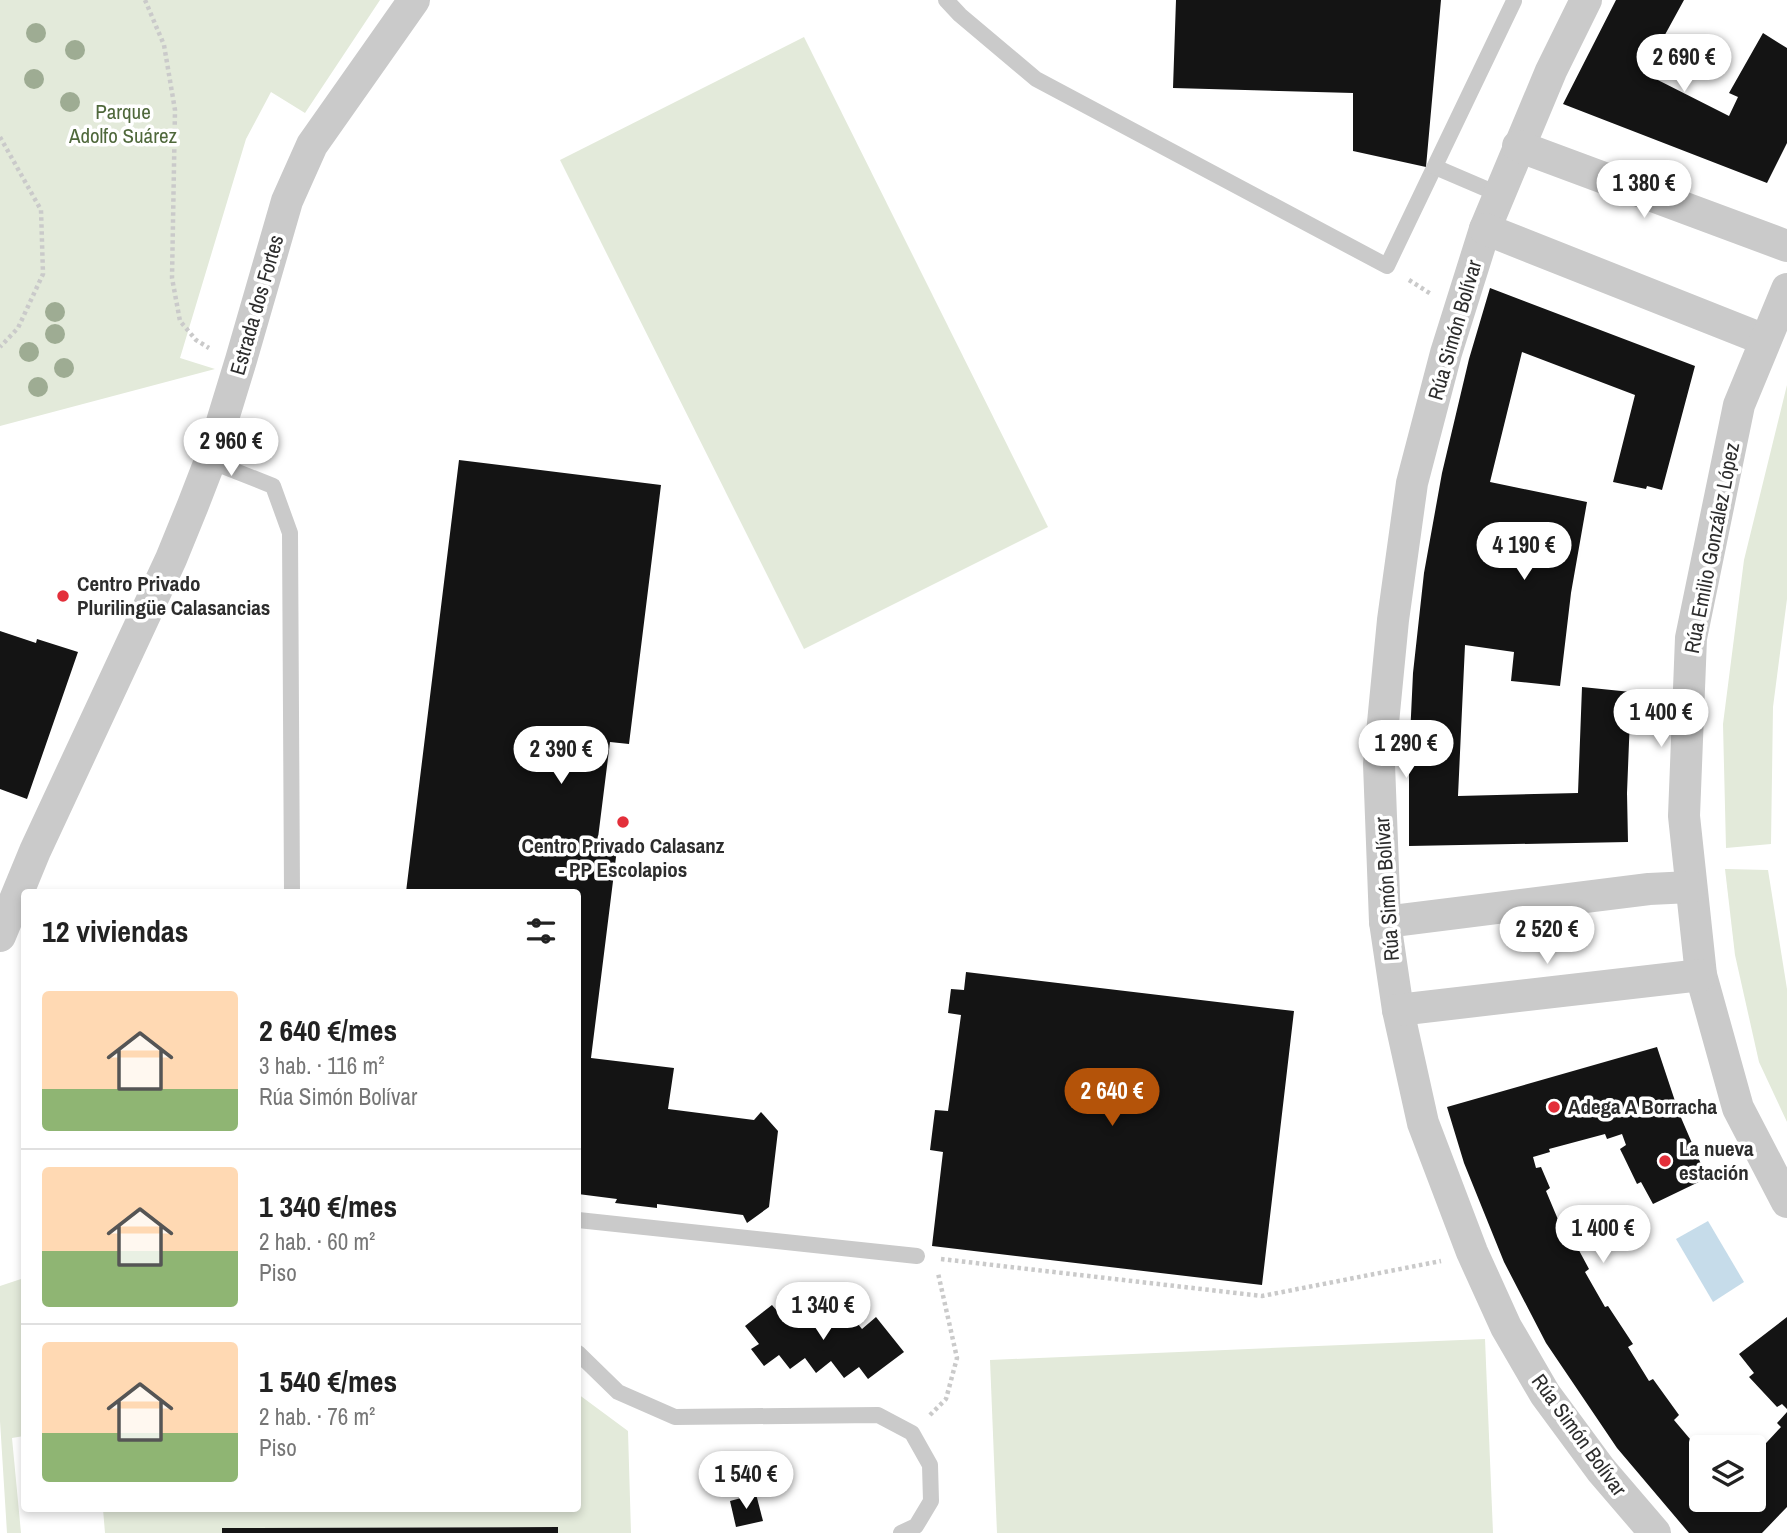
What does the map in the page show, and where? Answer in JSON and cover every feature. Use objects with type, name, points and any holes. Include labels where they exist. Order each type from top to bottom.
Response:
[{"type":"street","name":"Estrada dos Fortes","points":[[0,936],[35,851],[172,559],[210,461],[287,201],[312,145],[414,0]]},
{"type":"street","name":"Rúa Simón Bolívar","points":[[1586,0],[1518,146],[1485,229],[1459,311],[1412,483],[1393,620],[1379,764],[1385,922],[1398,1010],[1423,1123],[1472,1252],[1506,1327],[1553,1405],[1601,1470],[1655,1533]]},
{"type":"street","points":[[1518,146],[1787,246]]},
{"type":"street","points":[[1485,229],[1765,340]]},
{"type":"street","name":"Rúa Emilio González López","points":[[1787,289],[1739,405],[1691,638],[1684,816],[1701,975],[1738,1108],[1787,1202]]},
{"type":"street","points":[[1385,922],[1649,889],[1690,887]]},
{"type":"street","points":[[1398,1010],[1701,975]]},
{"type":"lane","points":[[946,0],[1036,79],[1387,266],[1514,1]]},
{"type":"lane","points":[[1435,167],[1498,194]]},
{"type":"lane","points":[[210,461],[273,486],[290,533],[292,889]]},
{"type":"lane","points":[[581,1220],[917,1256]]},
{"type":"lane","points":[[581,1356],[618,1392],[675,1417],[878,1415],[912,1433],[930,1465],[931,1501],[916,1526],[901,1533]]},
{"type":"path","points":[[145,0],[164,45],[175,110],[172,278],[180,321],[196,340],[220,354],[241,360]]},
{"type":"path","points":[[0,136],[41,210],[43,274],[18,328],[0,347]]},
{"type":"path","points":[[1387,266],[1459,311]]},
{"type":"path","points":[[917,1256],[1262,1296],[1446,1260]]},
{"type":"path","points":[[912,1433],[946,1399],[957,1358],[934,1258]]},
{"type":"green space","name":"Parque Adolfo Suárez","points":[[0,0],[380,0],[305,113],[271,92],[246,139],[180,358],[215,369],[0,426]]},
{"type":"green space","points":[[804,37],[1048,527],[804,649],[560,160]]},
{"type":"green space","points":[[1787,385],[1787,599],[1773,707],[1771,844],[1726,848],[1723,724],[1744,560]]},
{"type":"green space","points":[[1725,869],[1768,870],[1787,989],[1787,1122],[1759,1062],[1735,955]]},
{"type":"green space","points":[[21,1279],[21,1436],[12,1438],[21,1533],[7,1533],[0,1421],[0,1286]]},
{"type":"green space","points":[[1485,1339],[1493,1533],[997,1533],[990,1360]]},
{"type":"green space","points":[[581,1396],[628,1431],[631,1533],[558,1533],[558,1527],[222,1528],[222,1533],[105,1533],[103,1512],[581,1512]]},
{"type":"water","points":[[1708,1221],[1744,1282],[1713,1302],[1676,1239]]},
{"type":"building","points":[[1176,0],[1441,0],[1426,167],[1353,151],[1353,93],[1173,88]]},
{"type":"building","points":[[1616,0],[1684,0],[1644,73],[1729,116],[1738,97],[1729,93],[1763,33],[1787,48],[1787,143],[1767,183],[1563,104]]},
{"type":"building","points":[[1490,288],[1695,366],[1662,490],[1647,486],[1646,489],[1613,482],[1635,395],[1522,352],[1490,482],[1587,502],[1571,593],[1560,686],[1511,681],[1514,652],[1465,645],[1458,796],[1578,793],[1582,687],[1631,692],[1628,842],[1409,846],[1413,673],[1424,573],[1442,473],[1469,359]]},
{"type":"building","points":[[459,460],[661,485],[629,744],[610,742],[597,846],[617,849],[591,1058],[674,1068],[668,1109],[754,1120],[761,1112],[778,1131],[769,1207],[747,1223],[743,1215],[657,1204],[657,1208],[615,1203],[617,1199],[581,1194],[581,889],[406,889]]},
{"type":"building","points":[[0,631],[36,643],[37,639],[78,652],[27,799],[0,789]]},
{"type":"building","points":[[966,972],[1294,1011],[1262,1285],[932,1246],[943,1152],[930,1150],[935,1110],[948,1111],[961,1015],[948,1013],[951,989],[964,990]]},
{"type":"building","points":[[1657,1047],[1679,1113],[1707,1178],[1653,1204],[1641,1182],[1637,1184],[1620,1149],[1626,1145],[1622,1134],[1607,1139],[1605,1134],[1549,1149],[1550,1152],[1533,1157],[1536,1168],[1541,1167],[1550,1188],[1546,1191],[1562,1229],[1567,1228],[1589,1269],[1585,1272],[1605,1307],[1608,1306],[1633,1344],[1628,1347],[1649,1381],[1653,1379],[1679,1415],[1674,1420],[1689,1438],[1689,1512],[1766,1512],[1766,1443],[1781,1427],[1777,1423],[1787,1412],[1787,1507],[1762,1533],[1689,1533],[1617,1448],[1546,1343],[1504,1262],[1464,1163],[1447,1107]]},
{"type":"building","points":[[772,1305],[784,1319],[798,1307],[810,1322],[824,1311],[836,1326],[850,1314],[862,1329],[876,1317],[904,1352],[868,1379],[859,1367],[844,1378],[831,1361],[816,1373],[805,1358],[790,1369],[779,1355],[764,1366],[751,1349],[759,1344],[745,1326]]},
{"type":"building","points":[[1787,1317],[1787,1409],[1782,1404],[1777,1407],[1749,1377],[1754,1373],[1739,1354]]},
{"type":"building","points":[[756,1494],[763,1521],[736,1527],[730,1501]]},
{"type":"building","points":[[558,1527],[558,1533],[222,1533],[222,1528]]},
{"type":"place","name":"Centro Privado Plurilingüe Calasancias","points":[[63,596]]},
{"type":"place","name":"Centro Privado Calasanz - PP Escolapios","points":[[623,822]]},
{"type":"place","name":"Adega A Borracha","points":[[1554,1107]]},
{"type":"place","name":"La nueva estación","points":[[1665,1161]]}]
